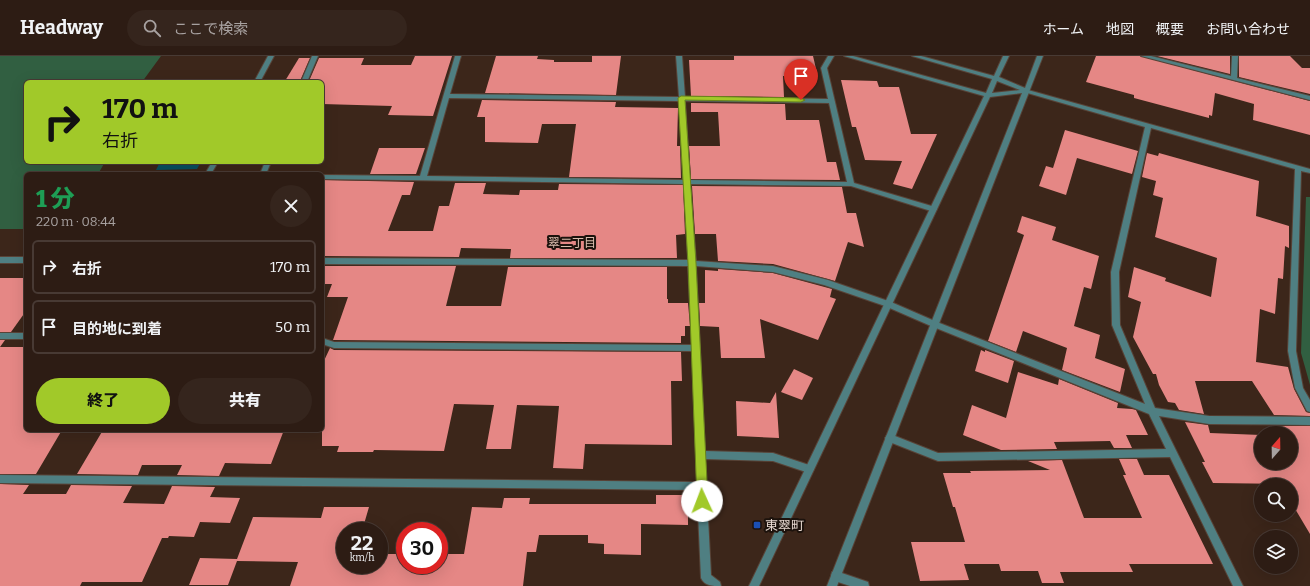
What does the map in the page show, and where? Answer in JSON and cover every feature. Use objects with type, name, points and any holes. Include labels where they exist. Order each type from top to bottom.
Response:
[{"type":"street","points":[[258,80],[271,56]]},
{"type":"street","points":[[305,80],[315,56]]},
{"type":"street","points":[[423,178],[458,56]]},
{"type":"street","points":[[679,56],[692,263],[706,578],[716,586]]},
{"type":"street","points":[[831,56],[824,68],[851,184]]},
{"type":"street","points":[[847,56],[987,95],[1026,91]]},
{"type":"street","points":[[915,56],[996,78],[1026,91],[1310,171]]},
{"type":"street","points":[[754,586],[1006,56]]},
{"type":"street","points":[[832,586],[1040,56]]},
{"type":"street","points":[[1144,56],[1310,98]]},
{"type":"street","points":[[1234,79],[1235,56]]},
{"type":"street","points":[[446,96],[831,101]]},
{"type":"street","points":[[1149,125],[1115,272],[1116,325],[1152,411],[1238,586]]},
{"type":"street","points":[[1298,168],[1292,351],[1299,388],[1310,408]]},
{"type":"street","points":[[324,177],[851,184],[933,209]]},
{"type":"street","points":[[0,260],[24,260]]},
{"type":"street","points":[[324,261],[692,263],[773,269],[825,282],[888,304],[934,324],[1152,411],[1210,420],[1310,421]]},
{"type":"street","points":[[0,336],[24,336]]},
{"type":"street","points":[[324,342],[334,345],[695,348]]},
{"type":"street","points":[[890,438],[938,457],[1173,453]]},
{"type":"street","points":[[700,455],[773,457],[809,469]]},
{"type":"street","points":[[0,479],[702,486]]},
{"type":"street","points":[[836,576],[864,586]]},
{"type":"green space","points":[[0,56],[161,56],[143,80],[24,80],[24,164],[104,164],[99,172],[24,172],[24,229],[0,229]]},
{"type":"green space","points":[[1306,197],[1310,197],[1310,385],[1301,353]]},
{"type":"water","points":[[159,164],[200,164],[197,169],[156,170]]},
{"type":"building","points":[[415,56],[452,56],[433,116],[388,115],[392,106],[324,104],[324,80],[309,80],[319,58],[364,58],[361,65],[411,65]]},
{"type":"building","points":[[496,56],[538,56],[537,59],[554,60],[554,62],[592,62],[592,56],[621,56],[616,95],[485,93]]},
{"type":"building","points":[[734,56],[813,56],[817,73],[799,73],[799,77],[783,76],[784,97],[691,96],[689,60],[734,60]]},
{"type":"building","points":[[1096,56],[1140,56],[1310,101],[1310,135],[1253,120],[1254,104],[1215,93],[1212,116],[1209,115],[1209,118],[1134,98],[1134,95],[1086,82]]},
{"type":"building","points":[[1157,56],[1230,56],[1230,74]]},
{"type":"building","points":[[1239,56],[1290,56],[1302,68],[1310,68],[1310,94],[1239,77]]},
{"type":"building","points":[[299,58],[310,58],[300,80],[286,80]]},
{"type":"building","points":[[841,80],[877,81],[879,87],[899,87],[911,134],[937,134],[912,189],[893,184],[902,161],[865,160],[856,127],[852,127]]},
{"type":"building","points":[[482,100],[616,102],[615,107],[678,108],[677,146],[680,146],[681,178],[569,177],[576,124],[542,124],[538,143],[485,142],[485,117],[477,117]]},
{"type":"building","points":[[691,103],[785,104],[786,120],[819,120],[827,162],[836,162],[840,180],[691,179],[689,146],[720,146],[718,112],[691,112]]},
{"type":"building","points":[[1065,130],[1138,151],[1132,174],[1077,158],[1066,195],[1039,186],[1046,166],[1053,168]]},
{"type":"building","points":[[379,148],[425,148],[416,174],[370,174]]},
{"type":"building","points":[[1147,153],[1158,156],[1159,153],[1259,181],[1256,216],[1289,226],[1289,248],[1285,246],[1283,279],[1278,278],[1275,314],[1260,309],[1256,362],[1288,367],[1294,389],[1306,412],[1310,413],[1310,416],[1274,415],[1252,381],[1195,381],[1204,414],[1179,410],[1175,403],[1168,402],[1159,385],[1156,374],[1153,374],[1133,337],[1141,302],[1128,297],[1134,267],[1166,278],[1165,281],[1211,297],[1217,258],[1155,237],[1163,198],[1153,195],[1156,181],[1142,177]]},
{"type":"building","points":[[324,180],[414,182],[410,195],[402,195],[388,231],[433,231],[439,206],[449,206],[455,183],[486,183],[483,194],[519,195],[520,190],[558,190],[559,184],[683,185],[685,234],[676,235],[677,258],[510,258],[511,249],[461,248],[459,257],[324,256]]},
{"type":"building","points":[[692,186],[842,187],[847,213],[856,213],[864,247],[848,242],[835,281],[773,264],[718,261],[716,234],[695,234]]},
{"type":"building","points":[[1022,216],[1056,227],[1052,240],[1099,256],[1091,289],[1084,287],[1074,326],[1100,335],[1095,358],[1125,369],[1120,392],[1062,370],[1067,348],[1023,331],[1016,352],[988,341],[1024,235],[1017,232]]},
{"type":"building","points":[[324,266],[456,266],[446,306],[501,306],[508,267],[667,267],[668,303],[688,303],[690,326],[685,326],[685,336],[681,336],[681,343],[333,340],[348,297],[327,297],[332,284],[324,284]]},
{"type":"building","points":[[718,269],[773,273],[832,289],[830,297],[836,299],[818,340],[760,319],[765,358],[721,358],[719,327],[700,326],[699,303],[705,303],[705,270],[718,271]]},
{"type":"building","points":[[0,278],[24,278],[24,314],[11,332],[0,332]]},
{"type":"building","points":[[0,340],[5,340],[0,347]]},
{"type":"building","points":[[0,347],[24,347],[24,432],[61,432],[36,474],[0,474]]},
{"type":"building","points":[[330,348],[334,350],[681,352],[682,381],[671,381],[672,445],[585,444],[583,469],[553,468],[559,406],[517,405],[511,449],[486,449],[494,405],[454,404],[444,451],[374,450],[373,452],[337,452],[339,446],[322,446],[322,432],[324,432],[324,361]]},
{"type":"building","points":[[981,350],[985,352],[985,350],[1014,361],[1008,383],[975,371]]},
{"type":"building","points":[[794,369],[813,378],[802,400],[781,392]]},
{"type":"building","points":[[1018,372],[1058,385],[1059,379],[1118,403],[1117,408],[1136,410],[1148,435],[1126,435],[1132,448],[1114,448],[1110,441],[1054,442],[1057,449],[1001,450],[963,435],[972,405],[1006,418]]},
{"type":"building","points":[[776,392],[779,438],[737,436],[736,401],[770,403]]},
{"type":"building","points":[[1185,422],[1208,425],[1210,433],[1254,435],[1254,470],[1298,470],[1298,426],[1310,426],[1310,534],[1298,514],[1298,478],[1254,478],[1254,484],[1213,483],[1202,462],[1205,462]]},
{"type":"building","points":[[102,432],[283,432],[271,464],[225,463],[219,476],[177,475],[182,465],[142,465],[138,475],[77,474]]},
{"type":"building","points":[[1119,459],[1137,459],[1144,475],[1169,475],[1213,564],[1129,564],[1133,572],[1060,572],[1064,583],[1042,583],[1038,571],[1001,571],[999,564],[964,564],[969,580],[920,581],[911,542],[965,542],[943,473],[971,473],[970,471],[1050,470],[1028,461],[1062,460],[1084,518],[1142,518],[1123,475],[1126,475]]},
{"type":"building","points":[[0,484],[29,485],[23,494],[66,494],[71,485],[132,486],[123,503],[164,504],[172,486],[215,487],[210,497],[240,498],[230,523],[200,522],[194,537],[169,536],[168,538],[162,538],[142,582],[82,582],[80,586],[0,586]]},
{"type":"building","points":[[656,495],[688,495],[688,525],[641,524],[641,555],[604,554],[604,544],[588,543],[588,535],[539,535],[536,552],[527,552],[523,586],[290,586],[298,562],[237,561],[228,585],[189,585],[200,558],[237,559],[253,517],[321,518],[324,507],[369,507],[365,522],[336,522],[336,574],[388,574],[388,554],[396,554],[396,574],[448,574],[448,554],[464,554],[472,507],[502,508],[504,498],[530,498],[529,504],[656,504]]},
{"type":"place","name":"東翠町","points":[[757,525]]},
{"type":"district","name":"翠二丁目","points":[[572,243]]},
{"type":"route","points":[[702,501],[692,263],[681,98],[801,100]]}]
